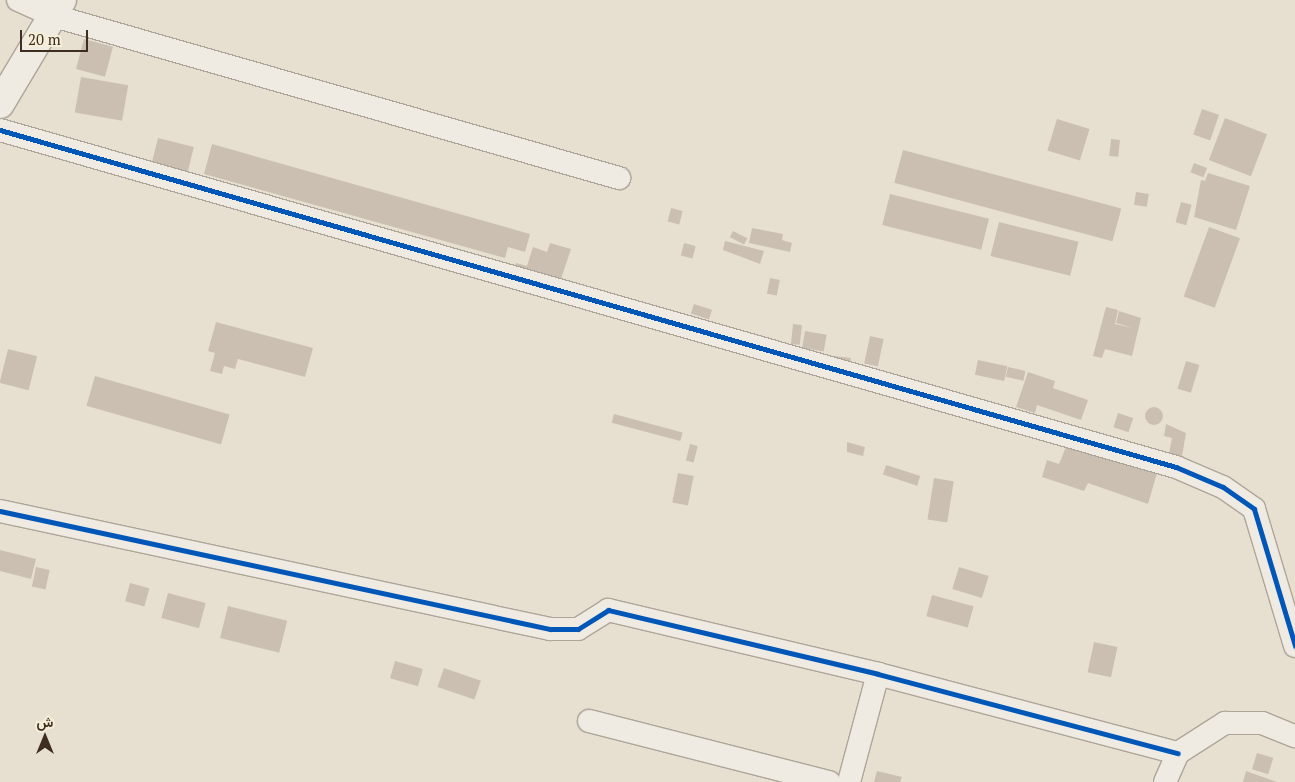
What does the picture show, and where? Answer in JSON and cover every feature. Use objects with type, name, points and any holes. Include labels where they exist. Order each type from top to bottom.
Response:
[{"type":"street","points":[[18,0],[58,8],[619,178]]},
{"type":"street","points":[[0,104],[58,8]]},
{"type":"street","points":[[0,130],[1176,467],[1223,488],[1254,509],[1295,646]]},
{"type":"street","points":[[0,511],[550,629],[578,629],[608,610],[878,674],[1178,753]]},
{"type":"street","points":[[849,782],[878,674]]},
{"type":"street","points":[[589,721],[829,782]]},
{"type":"street","points":[[1165,782],[1178,753],[1225,723],[1262,723],[1295,736]]},
{"type":"building","points":[[84,39],[113,47],[105,77],[76,69]]},
{"type":"building","points":[[81,77],[128,85],[122,121],[75,112]]},
{"type":"building","points":[[1202,109],[1219,115],[1210,140],[1193,135]]},
{"type":"building","points":[[1225,118],[1267,134],[1251,176],[1209,160]]},
{"type":"building","points":[[1057,119],[1090,129],[1080,160],[1047,151]]},
{"type":"building","points":[[158,138],[194,147],[188,172],[152,163]]},
{"type":"building","points":[[1111,139],[1120,140],[1118,157],[1109,156]]},
{"type":"building","points":[[212,144],[530,234],[525,252],[508,247],[505,258],[204,174]]},
{"type":"building","points":[[903,150],[1121,208],[1112,241],[894,183]]},
{"type":"building","points":[[1194,163],[1207,168],[1203,177],[1190,172]]},
{"type":"building","points":[[1208,173],[1250,186],[1236,230],[1194,217],[1201,180],[1205,181]]},
{"type":"building","points":[[1136,192],[1149,194],[1147,207],[1134,205]]},
{"type":"building","points":[[890,194],[989,219],[981,250],[882,225]]},
{"type":"building","points":[[1181,202],[1192,205],[1186,225],[1176,222]]},
{"type":"building","points":[[671,208],[683,211],[679,224],[668,222]]},
{"type":"building","points":[[999,222],[1079,242],[1070,276],[991,256]]},
{"type":"building","points":[[1209,227],[1240,238],[1215,308],[1184,297]]},
{"type":"building","points":[[752,228],[783,234],[782,240],[792,243],[790,252],[749,243]]},
{"type":"building","points":[[733,231],[747,238],[744,245],[730,237]]},
{"type":"building","points":[[725,241],[764,251],[760,264],[723,250]]},
{"type":"building","points":[[550,243],[571,249],[559,285],[513,271],[516,263],[527,266],[533,247],[547,252]]},
{"type":"building","points":[[684,243],[696,246],[692,259],[681,256]]},
{"type":"building","points":[[770,278],[780,280],[777,296],[767,294]]},
{"type":"building","points":[[694,304],[712,310],[709,319],[691,314]]},
{"type":"building","points":[[1106,307],[1118,310],[1115,324],[1133,328],[1116,323],[1119,311],[1141,318],[1132,356],[1105,349],[1102,358],[1093,356]]},
{"type":"building","points":[[216,322],[313,348],[305,377],[238,359],[235,369],[224,366],[222,374],[210,371],[215,353],[208,351]]},
{"type":"building","points":[[793,324],[802,325],[800,345],[791,344]]},
{"type":"building","points":[[805,331],[827,335],[824,352],[802,348]]},
{"type":"building","points":[[870,336],[884,339],[878,366],[864,363]]},
{"type":"building","points":[[8,349],[37,356],[29,390],[0,383]]},
{"type":"building","points":[[826,355],[851,358],[850,368],[825,365]]},
{"type":"building","points":[[978,360],[1007,366],[1004,381],[975,375]]},
{"type":"building","points":[[1186,361],[1199,365],[1191,393],[1178,389]]},
{"type":"building","points":[[1008,367],[1026,371],[1023,381],[1006,377]]},
{"type":"building","points":[[1028,372],[1055,381],[1053,388],[1088,400],[1081,420],[1037,405],[1035,413],[1016,407]]},
{"type":"building","points":[[95,376],[230,415],[221,444],[86,406]]},
{"type":"building","points":[[1154,407],[1160,410],[1163,416],[1160,422],[1154,425],[1148,422],[1145,416],[1148,410]]},
{"type":"building","points":[[1118,413],[1133,418],[1129,432],[1113,427]]},
{"type":"building","points":[[614,414],[683,432],[680,441],[612,423]]},
{"type":"building","points":[[1166,424],[1186,433],[1182,456],[1169,454],[1172,438],[1164,436]]},
{"type":"building","points":[[1070,437],[1081,441],[1077,458],[1081,444],[1160,463],[1148,504],[1088,483],[1084,491],[1042,477],[1047,460],[1059,464]]},
{"type":"building","points":[[847,442],[865,447],[863,456],[847,452]]},
{"type":"building","points":[[690,444],[698,446],[694,462],[686,460]]},
{"type":"building","points":[[886,465],[920,476],[917,486],[883,475]]},
{"type":"building","points":[[678,473],[694,476],[688,506],[672,502]]},
{"type":"building","points":[[934,478],[954,481],[947,523],[927,519]]},
{"type":"building","points":[[0,550],[36,559],[31,579],[0,571]]},
{"type":"building","points":[[36,567],[50,570],[46,589],[32,587]]},
{"type":"building","points":[[959,567],[989,576],[982,598],[952,589]]},
{"type":"building","points":[[130,583],[149,588],[144,607],[125,601]]},
{"type":"building","points":[[168,593],[206,603],[199,628],[161,618]]},
{"type":"building","points":[[932,595],[974,606],[968,627],[926,616]]},
{"type":"building","points":[[228,606],[287,621],[279,653],[220,638]]},
{"type":"building","points":[[1094,642],[1117,647],[1111,677],[1088,672]]},
{"type":"building","points":[[395,661],[423,669],[418,686],[390,678]]},
{"type":"building","points":[[444,668],[481,681],[474,700],[437,687]]},
{"type":"building","points":[[1257,753],[1273,758],[1268,774],[1252,769]]},
{"type":"building","points":[[877,771],[902,777],[900,782],[874,782]]},
{"type":"building","points":[[1246,771],[1277,782],[1243,782]]},
{"type":"cycle path","points":[[0,130],[1176,467],[1223,487],[1254,509],[1295,646]]},
{"type":"cycle path","points":[[0,511],[550,629],[578,629],[608,610],[878,674],[1178,753]]}]
